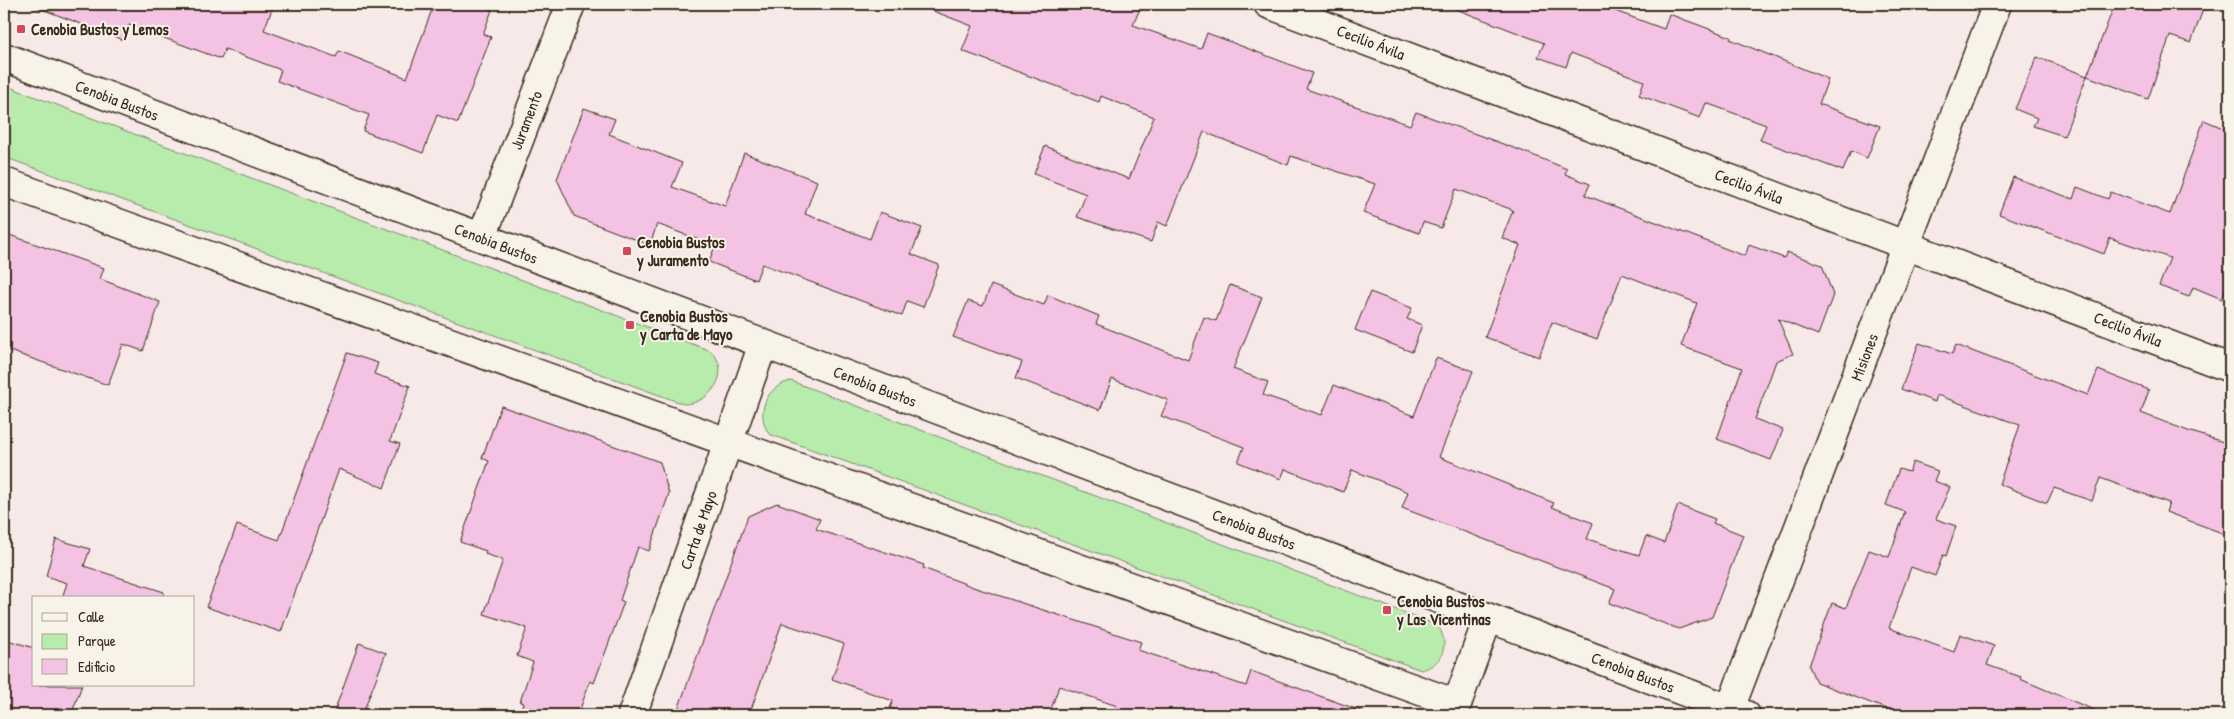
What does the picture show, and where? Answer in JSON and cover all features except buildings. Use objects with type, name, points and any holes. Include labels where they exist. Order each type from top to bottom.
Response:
[{"type":"street","name":"Juramento","points":[[482,237],[570,4]]},
{"type":"street","name":"Misiones","points":[[1738,712],[1906,245],[1997,4]]},
{"type":"street","name":"Cecilio Ávila","points":[[1276,5],[2230,368]]},
{"type":"street","name":"Cenobia Bustos","points":[[4,57],[1738,712]]},
{"type":"street","points":[[4,182],[729,443],[1455,710],[1488,618]]},
{"type":"street","name":"Carta de Mayo","points":[[632,715],[763,344]]},
{"type":"green space","points":[[4,85],[711,351],[720,369],[716,386],[702,399],[694,403],[684,404],[4,157]]},
{"type":"green space","points":[[791,381],[1437,625],[1444,639],[1442,652],[1435,663],[1421,670],[769,434],[763,418],[765,402],[775,388]]},
{"type":"place","name":"Cenobia Bustos y Lemos","points":[[21,29]]},
{"type":"place","name":"Cenobia Bustos y Juramento","points":[[627,251]]},
{"type":"place","name":"Cenobia Bustos y Carta de Mayo","points":[[630,325]]},
{"type":"place","name":"Cenobia Bustos y Las Vicentinas","points":[[1387,610]]}]
